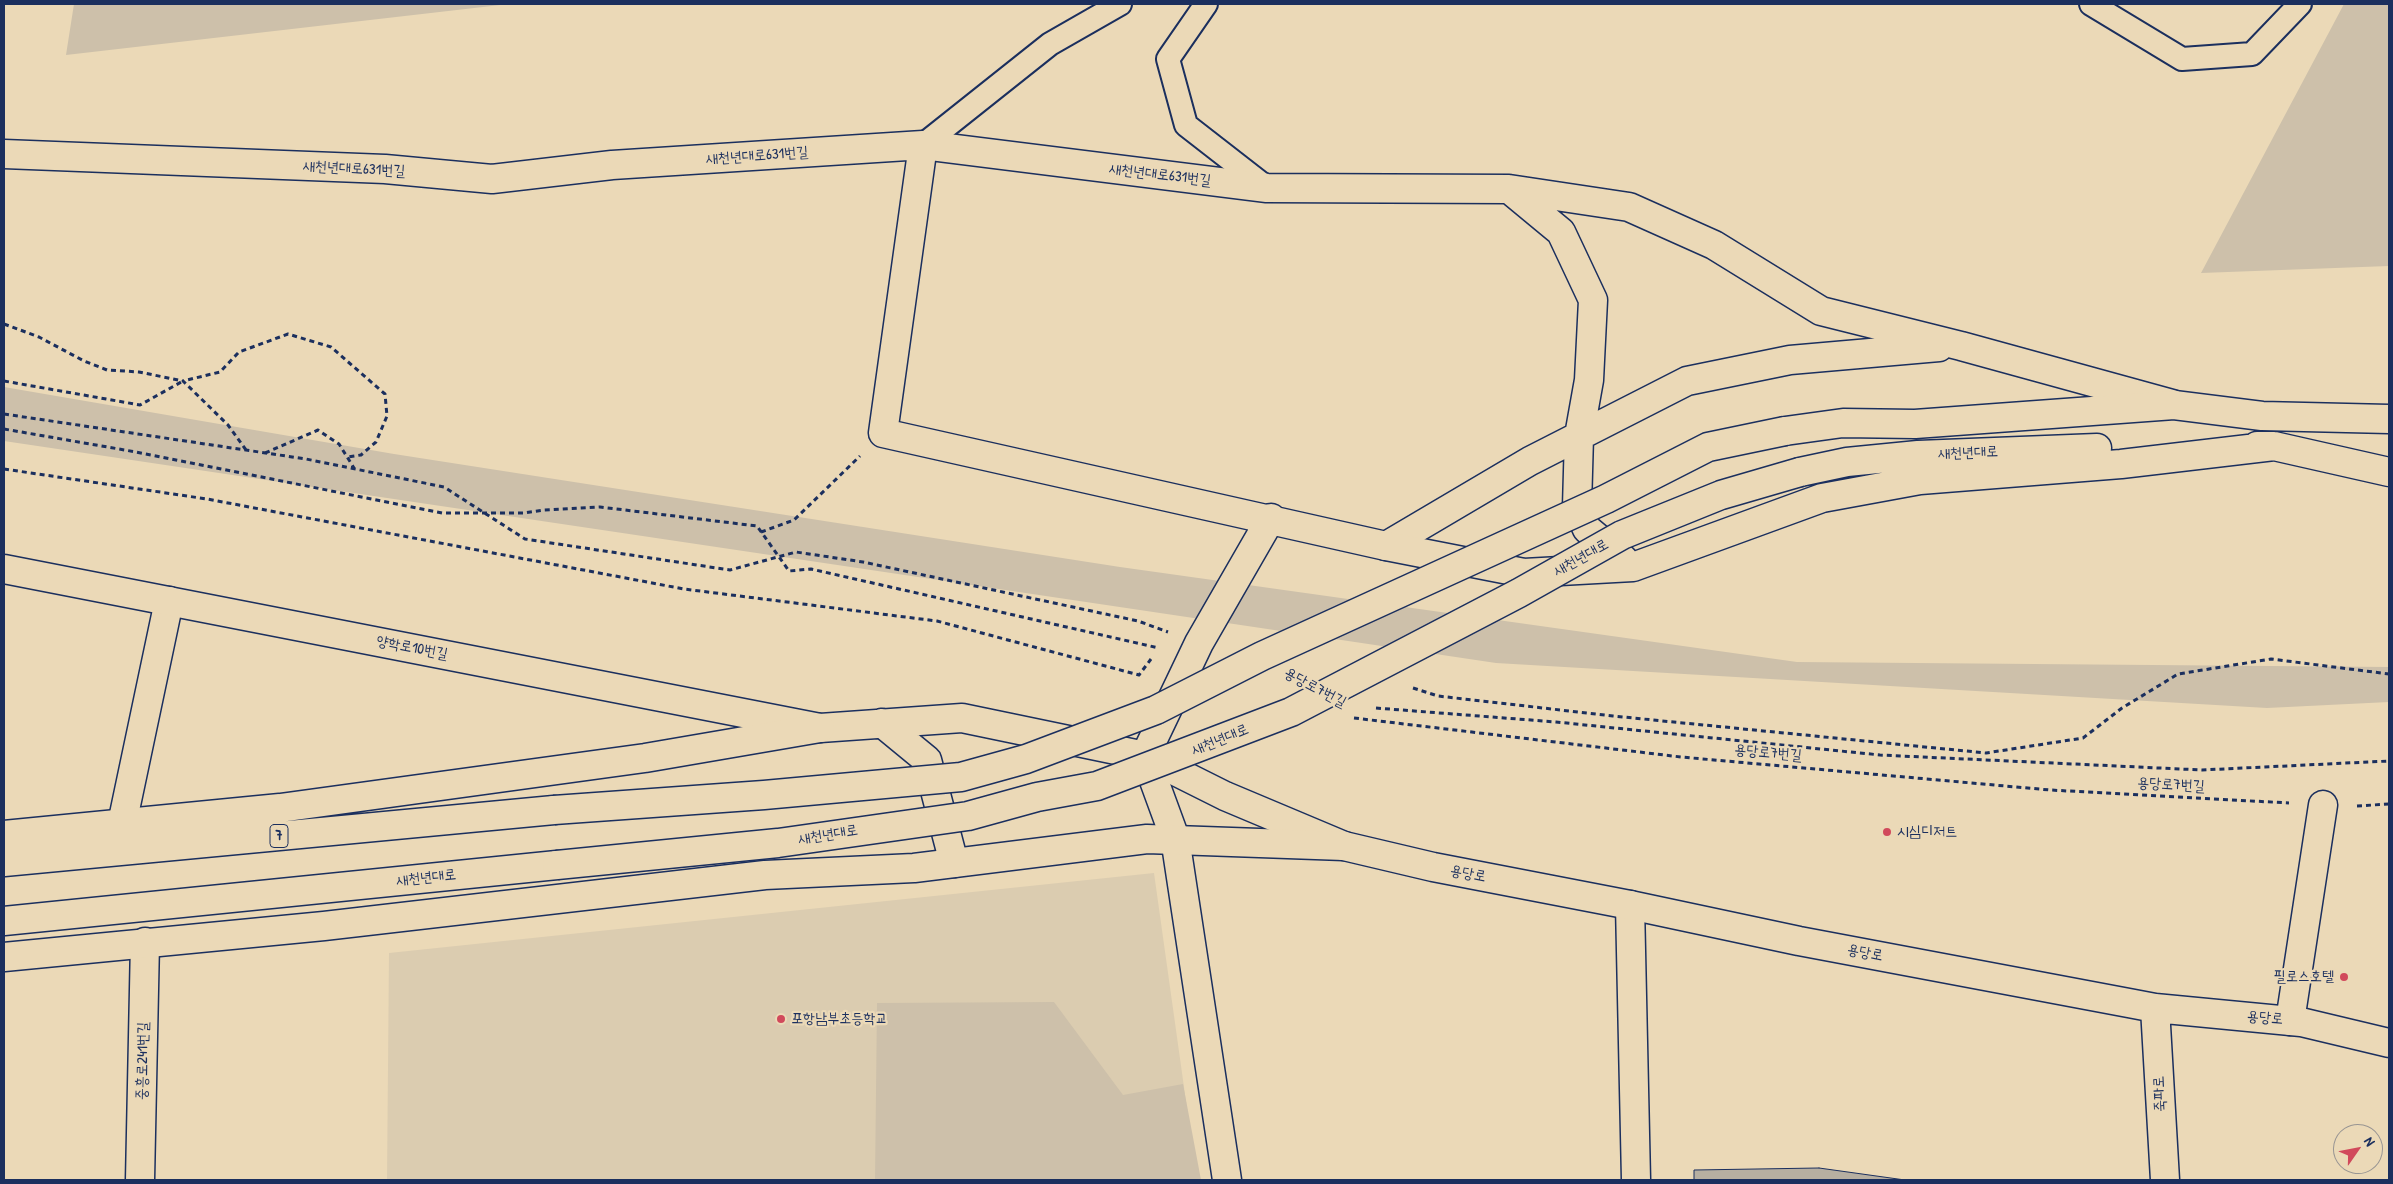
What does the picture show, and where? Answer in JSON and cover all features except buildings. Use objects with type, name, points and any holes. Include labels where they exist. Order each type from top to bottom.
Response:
[{"type":"main road","name":"새천년대로631번길","points":[[4,154],[385,170],[492,179],[612,165],[923,145],[1267,188],[1509,189],[1629,207],[1714,244],[1821,311],[1961,346],[2174,405]]},
{"type":"main road","points":[[923,145],[883,433],[1270,518],[1386,546],[1524,573],[1633,567],[1822,498],[1920,480],[2121,464],[2274,446]]},
{"type":"main road","points":[[1509,189],[1561,232],[1593,300],[1589,380],[1579,436],[1577,507],[1586,529],[1633,567]]},
{"type":"main road","points":[[1386,546],[1530,461],[1687,381],[1790,360],[1961,346]]},
{"type":"main road","points":[[2174,405],[2262,416],[2389,419]]},
{"type":"main road","name":"7","points":[[4,862],[554,810],[764,795],[961,777],[1026,759],[1156,710],[1262,656],[1606,499],[1708,448],[1785,431],[1843,423],[1916,424],[2174,405]]},
{"type":"main road","name":"새천년대로","points":[[4,921],[778,842],[968,816],[1037,798],[1097,786],[1291,712],[1519,593],[1622,535],[1721,495],[1800,472],[1847,462],[1918,455],[2120,447],[2274,446],[2389,472]]},
{"type":"main road","points":[[1228,1180],[1176,838],[1145,756],[1200,643],[1270,518]]},
{"type":"main road","name":"양학로10번길","points":[[4,569],[820,728]]},
{"type":"main road","points":[[122,824],[169,601]]},
{"type":"main road","points":[[4,835],[280,808],[644,758],[820,728],[962,718],[1145,756],[1225,796],[1344,846]]},
{"type":"main road","points":[[882,723],[927,760],[954,863]]},
{"type":"main road","points":[[2290,1021],[2323,805]]},
{"type":"main road","points":[[4,957],[324,926],[765,875],[914,868],[1147,839],[1176,838],[1344,846]]},
{"type":"main road","name":"용당로","points":[[1344,846],[1433,867],[1630,905],[1799,941],[2155,1008],[2301,1022],[2389,1043]]},
{"type":"main road","points":[[1630,905],[1636,1180]]},
{"type":"main road","name":"중흥로241번길","points":[[140,1180],[145,942]]},
{"type":"main road","name":"죽파로","points":[[2155,1008],[2165,1180]]},
{"type":"lane","points":[[923,145],[1050,44],[1120,4]]},
{"type":"lane","points":[[1206,4],[1168,59],[1186,125],[1267,188]]},
{"type":"lane","points":[[2091,4],[2182,60],[2252,54],[2300,4]]},
{"type":"path","points":[[4,324],[39,336],[84,362],[107,370],[139,372],[183,380],[228,425],[246,450]]},
{"type":"path","points":[[4,382],[140,405],[183,380],[220,372],[239,352],[288,334],[331,348],[385,394],[387,416],[376,442],[360,455],[347,457]]},
{"type":"path","points":[[4,429],[136,452],[442,513],[524,513],[600,507],[757,526],[789,571],[811,569],[1160,648]]},
{"type":"path","points":[[264,453],[318,430],[339,444],[354,469]]},
{"type":"path","points":[[761,532],[794,520],[883,433]]},
{"type":"path","points":[[4,469],[207,499],[684,589],[937,621],[1139,675],[1172,633]]},
{"type":"path","points":[[1409,688],[1448,698],[1986,753],[2083,738],[2122,708],[2178,674],[2271,659],[2389,674]]},
{"type":"path","name":"용당로7번길","points":[[1347,717],[1681,757],[2050,790],[2323,805]]},
{"type":"shaded area","points":[[74,4],[509,4],[66,55]]},
{"type":"shaded area","points":[[2344,4],[2389,4],[2389,266],[2201,273]]},
{"type":"shaded area","points":[[4,387],[394,454],[1120,567],[1797,662],[2389,667],[2389,702],[2267,708],[1496,663],[4,441]]},
{"type":"shaded area","name":"포항남부초등학교","points":[[1154,873],[1197,1180],[387,1180],[389,953]]},
{"type":"shaded area","points":[[1054,1002],[1123,1095],[1183,1084],[1201,1180],[875,1180],[877,1003]]},
{"type":"place","name":"시심디저트","points":[[1887,832]]},
{"type":"place","name":"필로스호텔","points":[[2344,977]]},
{"type":"place","name":"포항남부초등학교","points":[[781,1019]]}]
